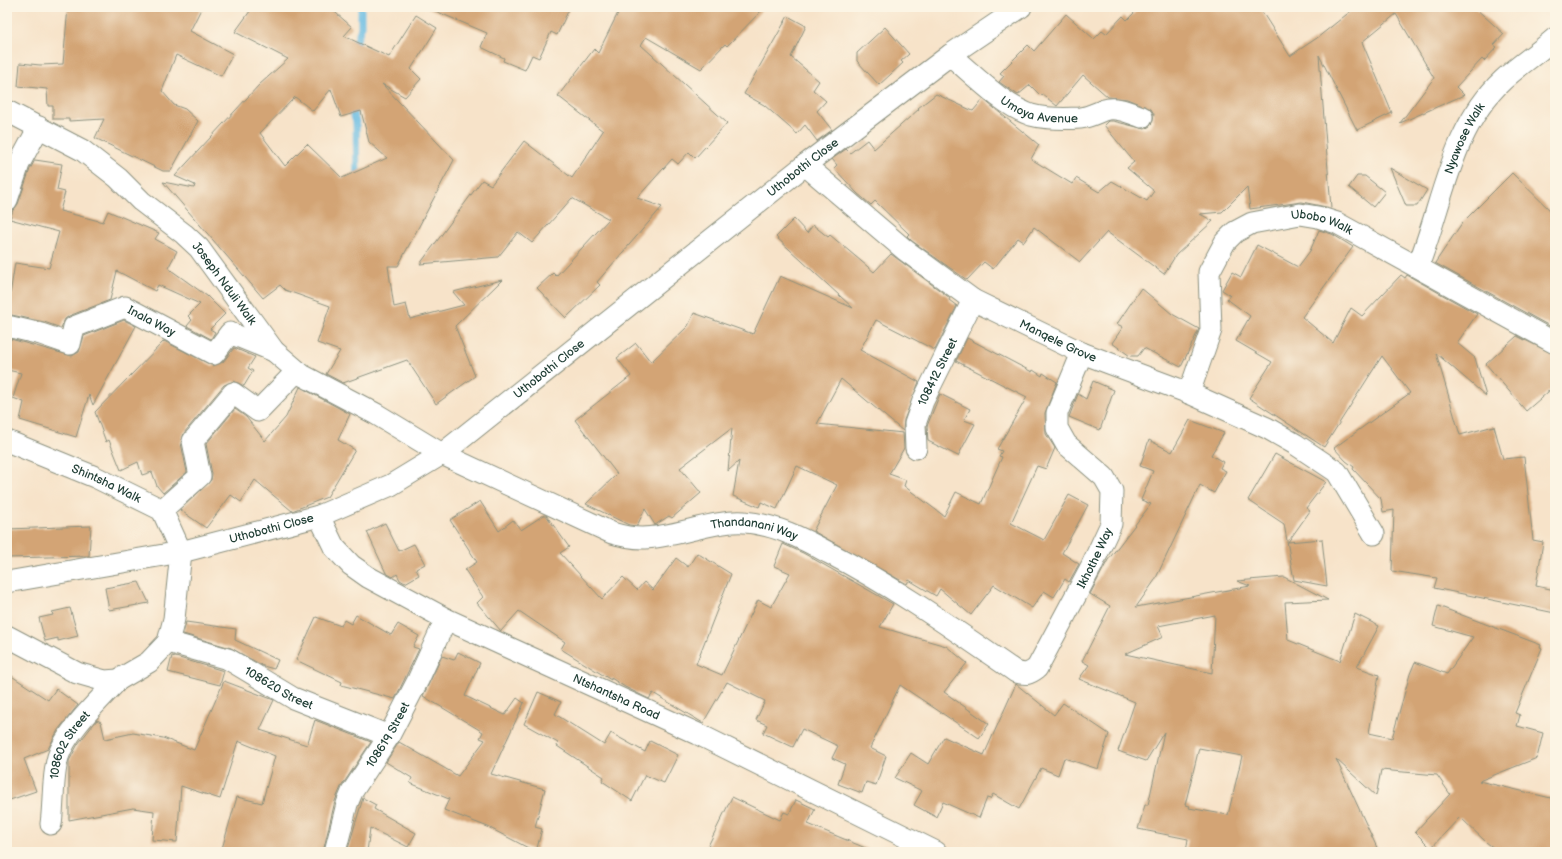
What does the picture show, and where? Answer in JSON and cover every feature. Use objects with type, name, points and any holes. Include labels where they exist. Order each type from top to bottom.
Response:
[{"type":"street","name":"Uthobothi Close","points":[[7,582],[181,552],[319,516],[391,485],[442,454],[805,165],[950,55],[1021,7]]},
{"type":"street","name":"Nyawose Walk","points":[[1418,266],[1430,235],[1453,158],[1466,129],[1484,102],[1502,81],[1555,38]]},
{"type":"street","name":"Umoya Avenue","points":[[950,55],[992,91],[1013,106],[1031,114],[1050,118],[1084,117],[1111,108],[1142,117]]},
{"type":"street","name":"Joseph Nduli Walk","points":[[7,111],[82,150],[118,178],[141,201],[184,234],[199,248],[274,351],[297,371],[376,414],[442,454]]},
{"type":"street","points":[[7,200],[19,164],[39,128]]},
{"type":"street","name":"Manqele Grove","points":[[805,165],[905,250],[974,300],[1082,353],[1190,393],[1266,428],[1294,444],[1337,472],[1374,534]]},
{"type":"street","name":"Ubobo Walk","points":[[1190,393],[1211,330],[1209,272],[1225,242],[1235,232],[1252,223],[1300,214],[1318,216],[1337,223],[1418,266],[1555,343]]},
{"type":"street","name":"108412 Street","points":[[916,448],[915,424],[923,401],[974,300]]},
{"type":"street","name":"Inala Way","points":[[7,326],[41,334],[70,344],[74,327],[126,307],[214,354],[230,333],[274,351]]},
{"type":"street","name":"Ikhothe Way","points":[[1040,661],[1091,567],[1110,524],[1112,491],[1104,478],[1066,444],[1057,428],[1057,413],[1082,353]]},
{"type":"street","points":[[7,636],[78,673],[106,681],[118,680],[148,662],[168,642],[174,619],[181,552],[162,510],[200,476],[193,441],[233,393],[258,411],[297,371]]},
{"type":"street","name":"Shintsha Walk","points":[[7,441],[95,478],[162,510]]},
{"type":"street","name":"Thandanani Way","points":[[442,454],[612,533],[644,538],[717,525],[744,522],[776,529],[811,543],[852,564],[910,600],[1016,672],[1029,674],[1037,668],[1040,661]]},
{"type":"street","name":"Ntshantsha Road","points":[[319,516],[334,547],[351,565],[368,577],[446,619],[698,734],[936,852]]},
{"type":"street","name":"108619 Street","points":[[335,852],[347,804],[352,792],[389,736],[418,680],[446,619]]},
{"type":"street","name":"108620 Street","points":[[168,642],[228,659],[293,698],[389,736]]},
{"type":"street","name":"108602 Street","points":[[51,824],[54,798],[54,775],[58,757],[65,740],[118,680]]},
{"type":"building","points":[[68,7],[202,7],[190,31],[233,54],[221,76],[176,55],[162,91],[174,105],[185,109],[198,121],[171,171],[163,171],[95,138],[104,119],[69,121],[69,119],[53,119],[53,106],[48,106],[47,89],[18,86],[20,63],[40,65],[63,64]]},
{"type":"building","points":[[253,7],[329,7],[352,27],[344,36],[389,57],[416,15],[437,28],[411,69],[421,79],[405,97],[382,84],[454,160],[398,266],[388,266],[394,307],[406,304],[410,319],[464,305],[453,292],[502,280],[455,326],[475,376],[436,404],[407,360],[343,383],[326,374],[340,351],[317,343],[330,306],[285,290],[280,285],[263,298],[163,182],[194,188],[195,185],[175,176],[259,85],[288,59],[235,32]],"holes":[[[331,89],[341,117],[361,111],[369,142],[387,158],[342,178],[307,144],[285,166],[260,133],[295,97],[313,111]]]},
{"type":"building","points":[[426,7],[570,7],[557,35],[551,32],[539,58],[532,55],[525,70],[503,61],[504,58],[481,47],[487,33]]},
{"type":"building","points":[[621,7],[765,7],[727,46],[725,44],[701,69],[646,37],[641,45],[727,123],[695,158],[689,152],[678,164],[672,159],[637,198],[662,207],[597,282],[600,285],[566,318],[537,288],[553,273],[556,276],[609,219],[572,198],[532,243],[518,232],[498,257],[420,264],[482,180],[491,185],[524,141],[572,178],[603,131],[558,96],[594,49],[598,53]]},
{"type":"building","points":[[1140,7],[1259,7],[1290,56],[1317,38],[1356,7],[1474,7],[1504,34],[1494,45],[1497,47],[1484,61],[1482,59],[1456,87],[1464,95],[1400,123],[1434,78],[1396,14],[1362,42],[1392,113],[1357,130],[1319,55],[1331,208],[1302,202],[1250,209],[1247,187],[1222,212],[1200,214],[1213,221],[1176,255],[1164,274],[1107,232],[1080,262],[1034,227],[1024,242],[1018,238],[993,269],[984,262],[967,280],[912,241],[907,236],[909,234],[875,201],[871,205],[857,193],[834,168],[837,165],[832,159],[846,149],[850,153],[867,140],[874,149],[919,109],[918,108],[936,94],[973,111],[983,99],[1039,145],[1031,159],[1072,184],[1076,178],[1099,192],[1112,181],[1147,201],[1154,191],[1127,168],[1134,162],[1104,125],[1108,121],[1113,121],[1145,129],[1150,126],[1153,121],[1154,114],[1151,109],[1127,99],[1108,97],[1083,75],[1057,106],[1042,94],[1041,96],[1030,85],[1018,95],[999,82],[1004,76],[1000,73],[1028,45],[1034,51],[1066,14],[1094,39],[1102,31],[1106,34],[1123,16],[1127,20]]},
{"type":"building","points":[[788,16],[806,26],[791,57],[819,81],[813,90],[826,101],[817,111],[832,130],[817,141],[805,125],[797,134],[764,105],[744,94]]},
{"type":"building","points":[[885,27],[909,54],[901,61],[903,63],[879,85],[857,61],[857,53]]},
{"type":"building","points":[[35,160],[62,164],[57,190],[65,192],[60,211],[103,222],[108,211],[159,233],[155,239],[177,251],[168,268],[207,296],[225,314],[210,329],[215,332],[211,339],[187,326],[192,320],[188,316],[200,304],[158,285],[155,291],[117,271],[110,300],[69,316],[65,319],[61,328],[44,322],[7,314],[15,263],[49,268],[59,232],[10,219],[13,210],[18,204],[30,169]]},
{"type":"building","points":[[1390,168],[1427,190],[1417,206],[1406,206]]},
{"type":"building","points":[[1512,173],[1555,215],[1555,329],[1435,263],[1462,223]]},
{"type":"building","points":[[1357,176],[1365,176],[1385,192],[1373,207],[1349,187]]},
{"type":"building","points":[[794,219],[807,233],[813,225],[828,237],[830,235],[874,272],[891,254],[950,298],[949,300],[957,306],[935,350],[876,320],[860,350],[919,382],[904,420],[903,431],[841,379],[817,424],[903,433],[904,448],[889,474],[906,480],[904,486],[944,516],[956,492],[981,504],[1002,457],[999,456],[1002,451],[997,449],[1027,397],[956,361],[967,338],[1032,372],[1033,370],[1042,376],[1043,373],[1057,382],[1045,413],[1046,434],[1055,448],[1046,469],[1037,466],[1011,523],[1044,540],[1069,495],[1088,505],[1062,553],[1079,564],[1069,582],[1065,579],[1054,597],[1044,591],[1032,608],[994,585],[971,615],[940,589],[936,596],[909,580],[907,584],[813,531],[837,485],[797,466],[777,509],[761,502],[759,507],[733,496],[739,461],[728,471],[732,428],[680,468],[701,493],[672,518],[669,516],[655,525],[645,509],[637,526],[629,525],[586,504],[617,474],[575,420],[631,376],[617,358],[636,343],[651,362],[688,326],[694,313],[753,334],[780,276],[853,308],[776,237]]},
{"type":"building","points":[[1319,230],[1332,234],[1353,247],[1302,317],[1333,343],[1351,308],[1362,316],[1401,275],[1405,278],[1407,275],[1477,314],[1457,343],[1475,358],[1486,396],[1436,353],[1460,435],[1494,426],[1503,459],[1524,457],[1533,540],[1543,542],[1536,586],[1555,590],[1555,613],[1434,588],[1437,578],[1392,571],[1394,510],[1383,512],[1381,499],[1353,469],[1354,467],[1334,448],[1410,393],[1382,356],[1324,447],[1249,398],[1272,362],[1236,341],[1250,316],[1227,299],[1230,295],[1222,290],[1232,272],[1241,277],[1257,245],[1298,267],[1310,251]]},
{"type":"building","points":[[1141,288],[1172,314],[1199,329],[1181,367],[1144,348],[1138,356],[1130,356],[1112,343],[1123,327],[1117,324]]},
{"type":"building","points":[[124,320],[136,326],[93,405],[89,395],[76,437],[20,420],[24,402],[13,398],[21,373],[7,370],[7,338],[72,356],[79,352],[84,336]]},
{"type":"building","points":[[1517,336],[1555,355],[1555,398],[1548,390],[1548,392],[1526,411],[1486,364]]},
{"type":"building","points":[[164,341],[213,366],[223,362],[234,348],[255,357],[248,368],[253,371],[244,386],[234,381],[224,385],[184,433],[181,443],[187,472],[163,493],[157,486],[152,472],[142,475],[138,462],[121,470],[109,440],[106,442],[95,412]]},
{"type":"building","points":[[1093,381],[1114,390],[1100,430],[1069,417],[1078,394],[1086,399]]},
{"type":"building","points":[[300,387],[350,414],[338,440],[355,450],[327,497],[292,511],[255,480],[241,502],[231,495],[206,528],[180,510],[211,480],[212,474],[206,444],[235,409],[246,417],[265,441],[286,417]]},
{"type":"building","points":[[940,394],[970,409],[964,420],[975,424],[958,456],[928,441],[927,426]]},
{"type":"building","points":[[1190,420],[1224,433],[1211,455],[1223,462],[1220,468],[1226,471],[1214,493],[1200,485],[1155,580],[1136,607],[1250,586],[1237,581],[1284,577],[1328,600],[1285,602],[1288,640],[1340,661],[1355,614],[1379,626],[1357,667],[1379,675],[1369,733],[1392,738],[1410,674],[1415,662],[1447,674],[1473,637],[1433,626],[1438,606],[1541,645],[1540,647],[1542,648],[1515,713],[1520,715],[1517,726],[1543,733],[1537,758],[1479,781],[1555,799],[1555,852],[1499,852],[1486,842],[1460,817],[1431,848],[1415,832],[1450,794],[1437,775],[1381,770],[1376,796],[1336,759],[1379,852],[1186,852],[1188,839],[1138,829],[1145,805],[1148,805],[1164,732],[1146,761],[1118,751],[1135,702],[1079,679],[1089,665],[1082,661],[1110,606],[1090,594],[1108,560],[1151,504],[1141,500],[1153,471],[1140,466],[1149,440],[1172,452]],"holes":[[[1215,615],[1212,673],[1125,654],[1163,637],[1158,626]],[[1199,748],[1242,756],[1228,815],[1189,808],[1190,806],[1185,805]]]},
{"type":"building","points":[[1275,454],[1326,482],[1306,508],[1310,511],[1288,542],[1322,539],[1327,586],[1294,580],[1284,524],[1248,500]]},
{"type":"building","points":[[480,501],[499,531],[513,520],[521,530],[546,515],[569,547],[560,553],[602,599],[623,577],[637,590],[644,582],[653,590],[676,558],[688,567],[697,553],[731,574],[696,664],[722,675],[758,600],[771,607],[790,573],[774,566],[783,544],[803,553],[893,604],[880,627],[946,646],[967,663],[944,692],[989,724],[979,738],[900,685],[870,748],[886,756],[876,785],[866,782],[862,793],[838,784],[845,764],[832,758],[838,746],[802,729],[793,747],[763,733],[767,725],[756,720],[765,701],[727,682],[703,723],[653,693],[649,699],[611,678],[611,680],[561,649],[565,642],[519,611],[501,631],[477,603],[483,597],[465,570],[477,562],[450,520]]},
{"type":"building","points":[[385,523],[399,551],[414,544],[425,564],[416,569],[419,575],[405,583],[400,580],[397,574],[393,577],[386,573],[367,532]]},
{"type":"building","points":[[91,526],[89,556],[7,558],[7,529]]},
{"type":"building","points":[[139,582],[149,603],[109,610],[105,588]]},
{"type":"building","points":[[70,608],[78,636],[58,641],[58,638],[45,641],[39,618],[53,615],[52,612]]},
{"type":"building","points":[[356,615],[391,635],[398,624],[419,636],[413,647],[419,649],[395,699],[341,685],[342,682],[296,660],[316,617],[341,626],[344,620],[351,624]]},
{"type":"building","points":[[186,622],[236,629],[235,640],[278,660],[274,669],[263,666],[231,648],[183,634]]},
{"type":"building","points":[[458,652],[480,663],[465,696],[505,715],[517,698],[524,703],[491,774],[545,789],[535,827],[542,829],[536,852],[488,827],[444,810],[449,799],[410,783],[412,778],[386,762],[399,742],[458,776],[485,740],[480,738],[483,732],[423,696],[442,656],[454,660]]},
{"type":"building","points":[[172,656],[224,671],[220,685],[168,672]]},
{"type":"building","points":[[7,673],[48,700],[56,689],[78,705],[58,730],[48,749],[24,759],[36,791],[7,801]]},
{"type":"building","points":[[224,681],[274,700],[260,730],[307,745],[315,720],[371,742],[341,787],[335,801],[323,852],[221,852],[237,797],[262,803],[275,756],[238,741],[220,799],[181,786],[177,842],[152,840],[154,811],[133,808],[69,820],[69,761],[78,744],[97,720],[101,722],[105,739],[133,733],[163,738],[194,750]]},
{"type":"building","points":[[1016,684],[1054,715],[1063,703],[1109,734],[1098,769],[1064,758],[1058,775],[1041,768],[1019,809],[993,794],[990,799],[987,798],[979,818],[943,802],[936,817],[914,805],[922,791],[895,778],[911,753],[928,764],[944,737],[984,755]]},
{"type":"building","points":[[538,692],[561,702],[555,714],[604,745],[611,733],[645,752],[650,741],[678,755],[664,783],[645,775],[632,801],[602,781],[604,777],[557,746],[558,743],[524,724]]},
{"type":"building","points":[[732,797],[780,820],[784,812],[789,814],[796,800],[815,809],[808,824],[875,852],[718,852],[708,846]]},
{"type":"building","points":[[363,798],[376,805],[374,809],[416,833],[408,847],[370,828],[367,852],[347,852]]},
{"type":"waterway","points":[[353,51],[361,28],[361,7]]},
{"type":"waterway","points":[[350,104],[356,122],[357,181]]}]
